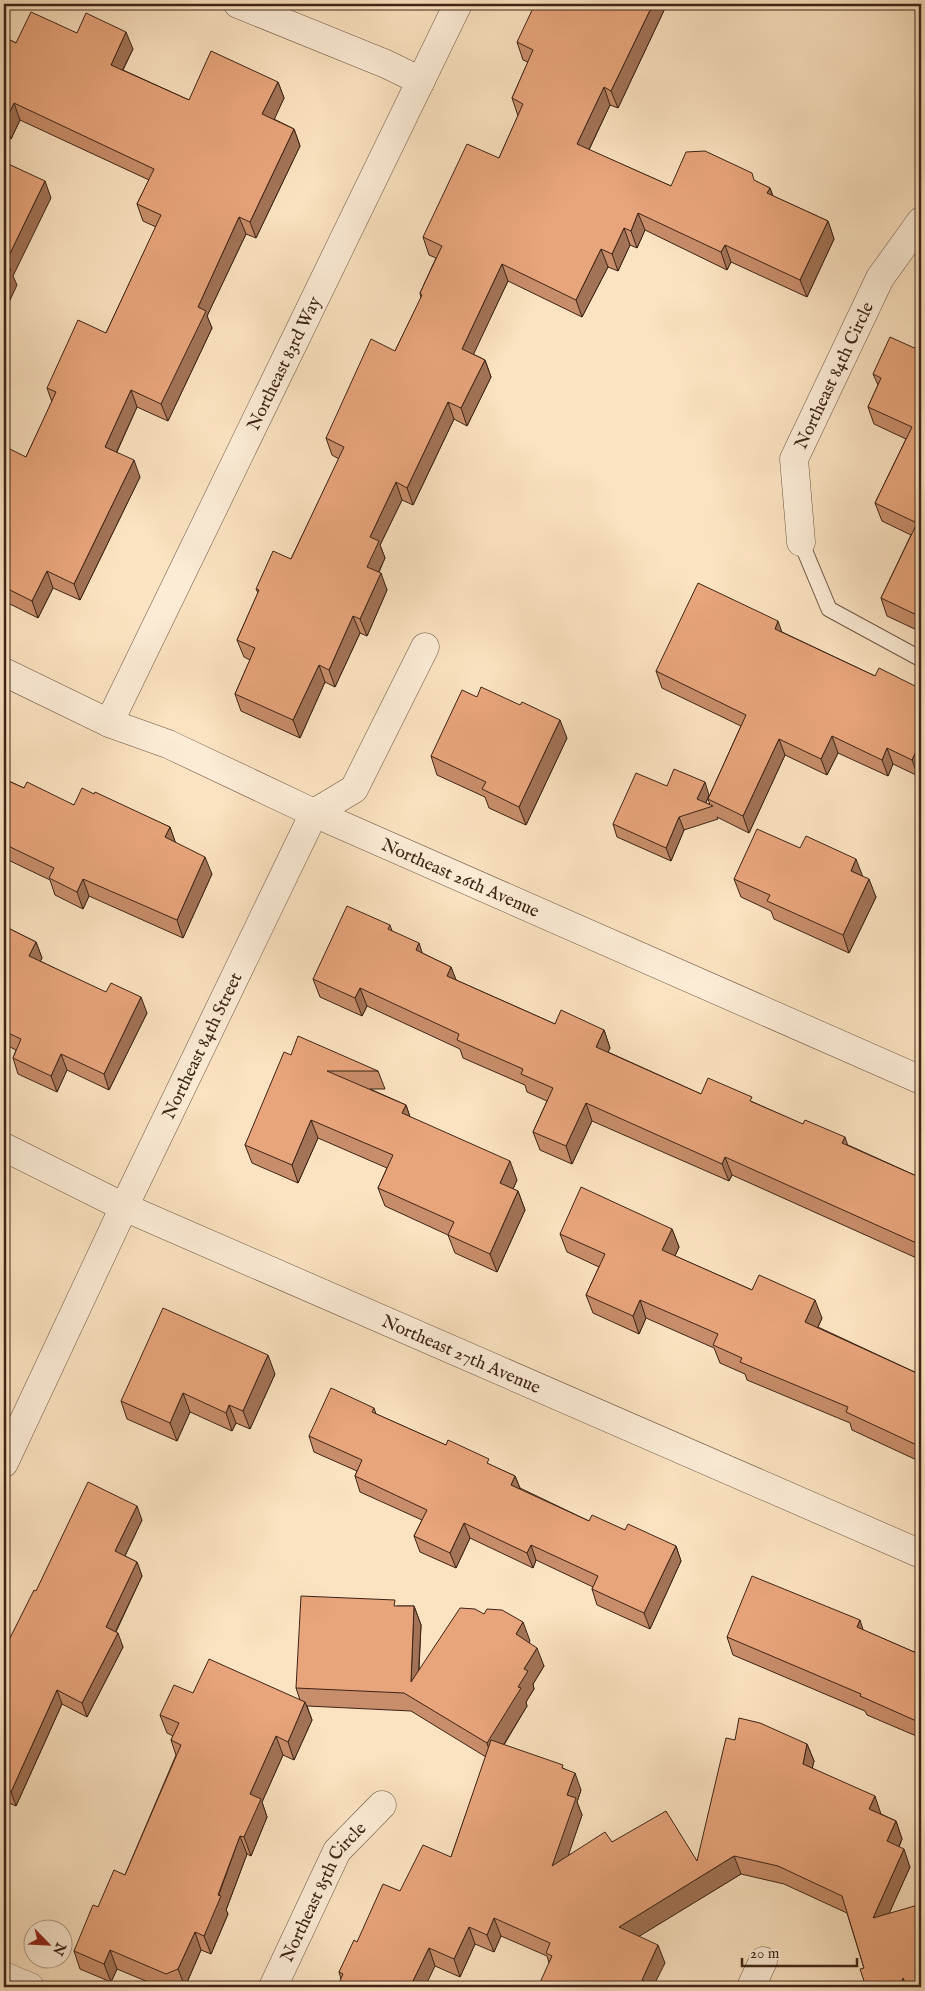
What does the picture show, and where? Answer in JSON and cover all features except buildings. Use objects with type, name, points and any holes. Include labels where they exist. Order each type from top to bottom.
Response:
[{"type":"street","points":[[238,4],[386,64],[421,81]]},
{"type":"street","name":"Northeast 83rd Way","points":[[109,724],[458,4]]},
{"type":"street","name":"Northeast 84th Circle","points":[[801,542],[794,459],[880,278],[921,221]]},
{"type":"street","points":[[314,813],[354,789],[425,647]]},
{"type":"street","name":"Northeast 26th Avenue","points":[[4,672],[109,724],[168,744],[314,813],[921,1080]]},
{"type":"street","name":"Northeast 84th Street","points":[[4,1463],[124,1207],[314,813]]},
{"type":"street","name":"Northeast 27th Avenue","points":[[4,1147],[124,1207],[921,1554]]},
{"type":"street","name":"Northeast 85th Circle","points":[[273,1987],[337,1851],[382,1805]]},
{"type":"street","points":[[751,1987],[763,1961]]},
{"type":"street","points":[[4,1976],[30,1987]]},
{"type":"lane","points":[[801,542],[828,609],[921,659]]}]
